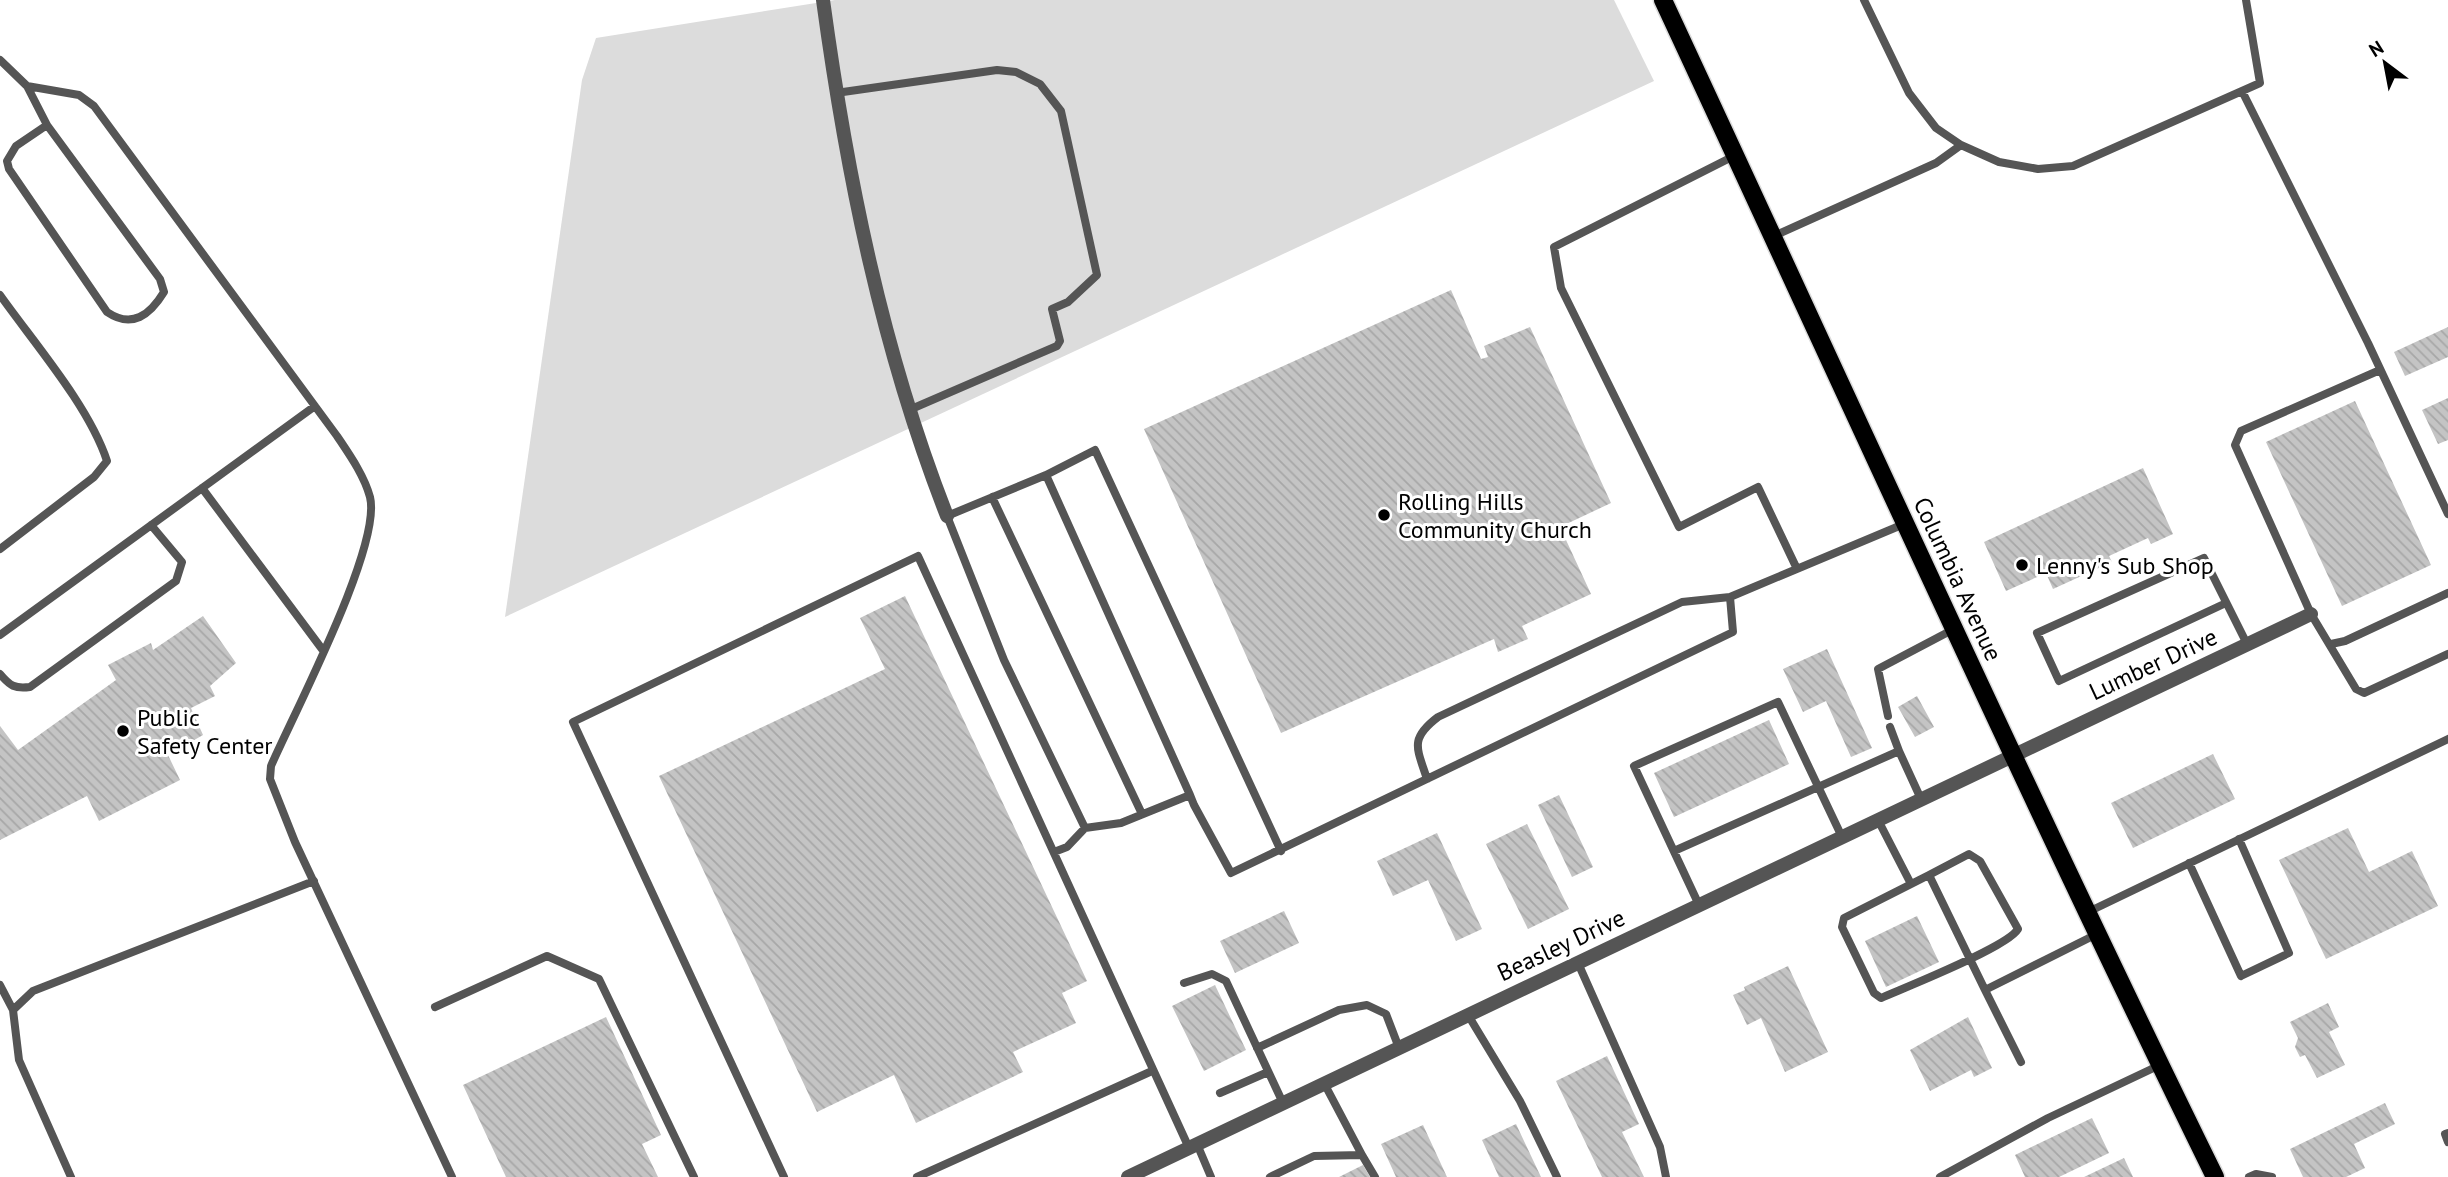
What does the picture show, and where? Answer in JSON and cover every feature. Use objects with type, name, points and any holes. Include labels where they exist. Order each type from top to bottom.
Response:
[{"type":"main road","name":"Columbia Avenue","points":[[1663,0],[1737,155],[1904,524],[2014,755],[2095,936],[2215,1177]]},
{"type":"street","points":[[823,0],[836,93],[863,237],[909,411],[947,516]]},
{"type":"street","name":"Lumber Drive","points":[[2014,755],[2311,614]]},
{"type":"street","name":"Beasley Drive","points":[[1128,1177],[1153,1172],[1193,1146],[2014,755]]},
{"type":"lane","points":[[1864,0],[1909,93],[1936,128],[1961,145],[1999,162],[2038,169],[2073,166],[2260,83],[2246,0]]},
{"type":"lane","points":[[0,60],[27,86],[47,125],[160,279],[164,292],[147,313],[135,321],[119,320],[107,312],[9,169],[7,161],[16,146],[47,125]]},
{"type":"lane","points":[[836,93],[997,70],[1016,72],[1040,84],[1061,111],[1076,176],[1097,275],[1068,302],[1052,309],[1060,341],[1057,346],[909,411]]},
{"type":"lane","points":[[27,86],[79,95],[94,106],[315,406],[355,464],[370,498],[371,522],[361,563],[271,766],[270,779],[314,881],[452,1177]]},
{"type":"lane","points":[[2242,91],[2448,514]]},
{"type":"lane","points":[[1774,236],[1936,163],[1961,145]]},
{"type":"lane","points":[[1737,155],[1554,247],[1562,288],[1679,527],[1758,486],[1797,569]]},
{"type":"lane","points":[[0,295],[79,407],[101,443],[107,461],[94,477],[3,547],[0,537]]},
{"type":"lane","points":[[2380,370],[2241,431],[2235,445],[2311,614],[2356,689],[2364,693],[2448,654]]},
{"type":"lane","points":[[0,635],[315,406]]},
{"type":"lane","points":[[1085,828],[1004,660],[947,516],[1046,475],[1095,450],[1281,851]]},
{"type":"lane","points":[[1046,475],[1190,794],[1231,873],[1733,632],[1730,597]]},
{"type":"lane","points":[[202,488],[322,649]]},
{"type":"lane","points":[[992,497],[1142,814]]},
{"type":"lane","points":[[0,674],[9,685],[18,688],[30,687],[176,581],[182,562],[151,524]]},
{"type":"lane","points":[[1427,779],[1416,745],[1422,729],[1438,717],[1682,602],[1730,597],[1904,524]]},
{"type":"lane","points":[[784,1177],[573,722],[918,556],[1110,969],[1152,1071],[1211,1177]]},
{"type":"lane","points":[[2226,603],[2059,681],[2037,633],[2204,558],[2247,644]]},
{"type":"lane","points":[[2331,644],[2346,641],[2448,593]]},
{"type":"lane","points":[[1888,716],[1878,669],[1954,629]]},
{"type":"lane","points":[[1699,905],[1634,766],[1778,702],[1842,837]]},
{"type":"lane","points":[[1890,727],[1921,799]]},
{"type":"lane","points":[[2085,913],[2448,738]]},
{"type":"lane","points":[[1674,851],[1899,751]]},
{"type":"lane","points":[[1055,852],[1067,847],[1085,828],[1121,823],[1190,794]]},
{"type":"lane","points":[[1878,820],[1912,884]]},
{"type":"lane","points":[[2189,863],[2241,976],[2289,953],[2239,839]]},
{"type":"lane","points":[[1969,854],[1980,861],[2018,929],[2014,936],[1881,998],[1874,993],[1842,927],[1844,918],[1929,876],[1969,854]]},
{"type":"lane","points":[[1929,876],[2021,1062]]},
{"type":"lane","points":[[13,1010],[33,991],[314,881]]},
{"type":"lane","points":[[1985,990],[2095,936]]},
{"type":"lane","points":[[435,1007],[547,956],[599,979],[694,1177]]},
{"type":"lane","points":[[1578,963],[1660,1147],[1666,1177]]},
{"type":"lane","points":[[1184,983],[1212,974],[1226,981],[1283,1103]]},
{"type":"lane","points":[[0,985],[13,1010],[19,1060],[71,1177]]},
{"type":"lane","points":[[1257,1048],[1339,1010],[1367,1005],[1386,1014],[1399,1048]]},
{"type":"lane","points":[[1468,1015],[1520,1101],[1557,1177]]},
{"type":"lane","points":[[1940,1177],[2048,1118],[2160,1065]]},
{"type":"lane","points":[[917,1177],[1152,1071]]},
{"type":"lane","points":[[1220,1093],[1268,1072]]},
{"type":"lane","points":[[1324,1083],[1375,1177]]},
{"type":"lane","points":[[2448,1133],[2445,1135],[2448,1142]]},
{"type":"lane","points":[[1270,1177],[1314,1156],[1362,1155]]},
{"type":"lane","points":[[2249,1177],[2256,1174],[2272,1177]]},
{"type":"shaded area","points":[[835,0],[1614,0],[1654,81],[505,617],[582,80],[596,38]]},
{"type":"building","name":"Rolling Hills Community Church","points":[[1451,290],[1481,359],[1488,357],[1484,346],[1530,327],[1611,503],[1560,527],[1591,594],[1522,626],[1528,639],[1498,652],[1494,639],[1281,733],[1144,429]]},
{"type":"building","points":[[2448,327],[2448,357],[2405,376],[2394,352]]},
{"type":"building","points":[[2448,398],[2448,440],[2438,444],[2422,410]]},
{"type":"building","points":[[2355,401],[2431,565],[2342,606],[2266,442]]},
{"type":"building","points":[[2143,468],[2173,534],[2151,544],[2148,538],[2109,556],[2112,562],[2053,589],[2046,573],[2006,591],[1984,542]]},
{"type":"building","points":[[905,596],[1087,981],[1062,993],[1076,1023],[1013,1052],[1023,1072],[916,1123],[894,1075],[817,1112],[659,776],[885,669],[860,618]]},
{"type":"building","name":"Public Safety Center","points":[[203,616],[236,663],[210,686],[215,696],[191,708],[203,735],[168,755],[180,780],[99,821],[87,796],[0,840],[0,726],[18,750],[116,680],[108,665],[151,643],[153,650]]},
{"type":"building","points":[[1827,649],[1872,748],[1851,757],[1826,701],[1803,712],[1783,669]]},
{"type":"building","points":[[1917,696],[1934,727],[1915,737],[1898,707]]},
{"type":"building","points":[[1769,720],[1789,764],[1674,817],[1654,773]]},
{"type":"building","points":[[2213,754],[2235,799],[2133,848],[2111,803]]},
{"type":"building","points":[[1559,795],[1593,867],[1572,877],[1538,805]]},
{"type":"building","points":[[1527,824],[1569,909],[1528,929],[1486,844]]},
{"type":"building","points":[[2348,828],[2369,872],[2412,851],[2438,906],[2326,959],[2279,860]]},
{"type":"building","points":[[1437,833],[1482,929],[1456,941],[1428,880],[1393,896],[1377,861]]},
{"type":"building","points":[[1284,911],[1299,943],[1235,973],[1220,941]]},
{"type":"building","points":[[1917,916],[1939,962],[1886,987],[1865,941]]},
{"type":"building","points":[[1788,966],[1828,1052],[1785,1072],[1761,1018],[1747,1025],[1733,995]]},
{"type":"building","points":[[1215,985],[1246,1050],[1204,1071],[1172,1006]]},
{"type":"building","points":[[2328,1003],[2339,1027],[2329,1032],[2345,1065],[2317,1078],[2305,1055],[2300,1057],[2295,1047],[2298,1038],[2290,1022]]},
{"type":"building","points":[[606,1017],[661,1135],[642,1144],[658,1177],[506,1177],[463,1085]]},
{"type":"building","points":[[1968,1017],[1992,1068],[1974,1077],[1971,1070],[1930,1091],[1910,1050]]},
{"type":"building","points":[[1607,1056],[1639,1124],[1622,1132],[1644,1177],[1602,1177],[1556,1081]]},
{"type":"building","points":[[2385,1103],[2395,1124],[2354,1144],[2365,1168],[2346,1177],[2303,1177],[2290,1149]]},
{"type":"building","points":[[2092,1118],[2109,1153],[2059,1177],[2025,1177],[2015,1155]]},
{"type":"building","points":[[1516,1124],[1541,1177],[1499,1177],[1482,1140]]},
{"type":"building","points":[[1423,1125],[1447,1177],[1396,1177],[1381,1144]]},
{"type":"building","points":[[2124,1158],[2133,1177],[2084,1177]]},
{"type":"building","points":[[1363,1165],[1370,1177],[1339,1177]]},
{"type":"place","name":"Rolling Hills Community Church","points":[[1384,515]]},
{"type":"place","name":"Lenny's Sub Shop","points":[[2022,565]]},
{"type":"place","name":"Public Safety Center","points":[[123,731]]}]
